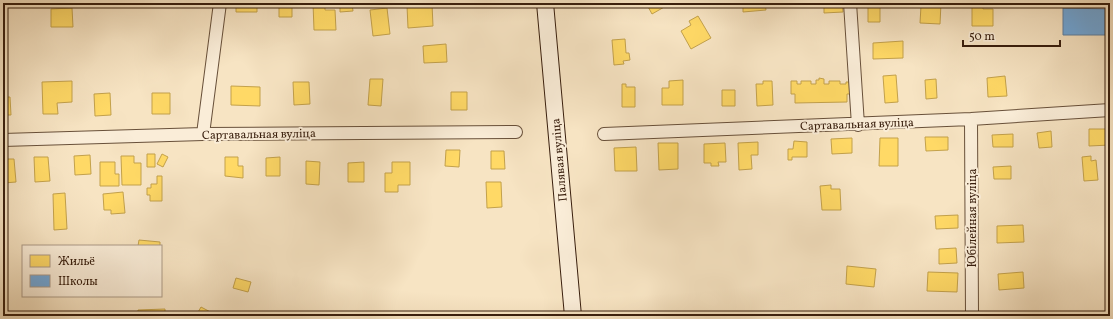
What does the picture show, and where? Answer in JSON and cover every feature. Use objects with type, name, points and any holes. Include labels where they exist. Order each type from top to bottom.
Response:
[{"type":"main road","name":"Палявая вуліца","points":[[545,3],[573,316]]},
{"type":"street","points":[[203,134],[220,3]]},
{"type":"street","points":[[850,3],[858,125]]},
{"type":"street","name":"Сартавальная вуліца","points":[[604,134],[858,125],[1110,110]]},
{"type":"street","name":"Юбілейная вуліца","points":[[971,119],[972,316]]},
{"type":"street","name":"Сартавальная вуліца","points":[[3,140],[203,134],[516,132]]},
{"type":"building: Жильё","points":[[236,3],[257,3],[257,12],[236,12]]},
{"type":"building: Жильё","points":[[279,3],[292,3],[292,17],[279,17]]},
{"type":"building: Жильё","points":[[313,3],[321,3],[321,5],[325,5],[325,10],[335,10],[336,30],[314,30]]},
{"type":"building: Жильё","points":[[340,3],[352,3],[353,11],[340,12]]},
{"type":"building: Жильё","points":[[646,3],[665,3],[666,6],[652,14]]},
{"type":"building: Жильё","points":[[743,3],[765,3],[766,10],[743,12]]},
{"type":"building: Жильё","points":[[824,3],[842,3],[843,12],[824,13]]},
{"type":"building: Жильё","points":[[868,3],[880,3],[880,22],[868,22]]},
{"type":"building: Жильё","points":[[934,3],[941,3],[940,24],[920,23],[921,6],[934,6]]},
{"type":"building: Жильё","points":[[432,4],[433,26],[408,28],[407,6]]},
{"type":"building: Жильё","points":[[972,4],[983,4],[983,9],[993,9],[993,26],[972,26]]},
{"type":"building: Жильё","points":[[72,8],[73,27],[51,27],[51,9]]},
{"type":"building: Жильё","points":[[387,8],[390,34],[373,36],[370,10]]},
{"type":"building: Жильё","points":[[698,16],[711,38],[691,49],[681,31],[691,25],[689,21]]},
{"type":"building: Жильё","points":[[625,39],[626,53],[629,53],[630,60],[623,61],[624,64],[614,65],[612,40]]},
{"type":"building: Жильё","points":[[903,41],[903,58],[873,59],[873,43]]},
{"type":"building: Жильё","points":[[446,44],[447,62],[424,63],[423,46]]},
{"type":"building: Жильё","points":[[896,75],[898,102],[885,103],[883,76]]},
{"type":"building: Жильё","points":[[1005,76],[1007,96],[988,97],[987,78]]},
{"type":"building: Жильё","points":[[819,78],[824,79],[824,84],[829,84],[829,81],[840,81],[840,84],[850,82],[850,94],[847,94],[847,102],[795,103],[795,94],[791,94],[791,81],[797,81],[797,84],[801,84],[801,81],[811,81],[811,84],[816,84],[816,80],[819,80]]},
{"type":"building: Жильё","points":[[370,79],[383,79],[381,106],[368,105]]},
{"type":"building: Жильё","points":[[936,79],[937,98],[926,99],[925,80]]},
{"type":"building: Жильё","points":[[683,80],[683,105],[662,105],[662,88],[669,88],[669,81]]},
{"type":"building: Жильё","points":[[72,81],[72,102],[57,103],[58,114],[43,114],[42,82]]},
{"type":"building: Жильё","points":[[763,81],[772,81],[773,105],[757,106],[756,84],[763,84]]},
{"type":"building: Жильё","points":[[293,82],[309,82],[310,104],[294,105]]},
{"type":"building: Жильё","points":[[622,84],[626,84],[626,87],[635,87],[635,107],[622,107]]},
{"type":"building: Жильё","points":[[231,86],[260,87],[260,106],[231,105]]},
{"type":"building: Жильё","points":[[722,90],[735,90],[735,106],[722,106]]},
{"type":"building: Жильё","points":[[451,92],[467,92],[467,110],[451,110]]},
{"type":"building: Жильё","points":[[110,93],[111,115],[95,116],[94,94]]},
{"type":"building: Жильё","points":[[152,93],[170,93],[170,114],[152,114]]},
{"type":"building: Жильё","points":[[3,97],[10,97],[11,115],[3,115]]},
{"type":"building: Жильё","points":[[1089,129],[1110,129],[1110,145],[1089,146]]},
{"type":"building: Жильё","points":[[1051,131],[1052,147],[1039,148],[1037,133]]},
{"type":"building: Жильё","points":[[1013,134],[1013,147],[993,147],[992,135]]},
{"type":"building: Жильё","points":[[925,137],[948,137],[948,150],[926,151]]},
{"type":"building: Жильё","points":[[852,138],[852,153],[832,154],[831,139]]},
{"type":"building: Жильё","points":[[880,138],[898,138],[898,166],[879,166]]},
{"type":"building: Жильё","points":[[794,141],[807,142],[807,157],[792,157],[792,160],[788,160],[788,149],[793,149]]},
{"type":"building: Жильё","points":[[758,142],[758,155],[751,155],[752,169],[739,170],[738,143]]},
{"type":"building: Жильё","points":[[658,143],[678,143],[678,169],[659,170]]},
{"type":"building: Жильё","points":[[725,143],[726,162],[718,162],[719,166],[711,166],[711,163],[704,163],[704,144]]},
{"type":"building: Жильё","points":[[636,147],[637,171],[615,171],[614,148]]},
{"type":"building: Жильё","points":[[446,150],[460,150],[459,167],[445,166]]},
{"type":"building: Жильё","points":[[491,151],[504,151],[505,169],[491,169]]},
{"type":"building: Жильё","points":[[147,154],[155,154],[155,167],[147,167]]},
{"type":"building: Жильё","points":[[162,154],[168,157],[163,167],[157,164]]},
{"type":"building: Жильё","points":[[90,155],[91,174],[75,175],[74,156]]},
{"type":"building: Жильё","points":[[121,156],[134,156],[134,163],[141,163],[141,185],[122,185]]},
{"type":"building: Жильё","points":[[1091,156],[1091,161],[1096,160],[1098,180],[1084,181],[1082,157]]},
{"type":"building: Жильё","points":[[34,157],[48,157],[50,181],[35,182]]},
{"type":"building: Жильё","points":[[225,157],[238,157],[238,166],[243,166],[243,178],[225,176]]},
{"type":"building: Жильё","points":[[280,157],[280,176],[266,176],[266,158]]},
{"type":"building: Жильё","points":[[3,159],[14,159],[16,182],[4,183]]},
{"type":"building: Жильё","points":[[306,161],[320,162],[319,185],[306,184]]},
{"type":"building: Жильё","points":[[100,162],[115,162],[115,174],[119,174],[119,186],[100,186]]},
{"type":"building: Жильё","points":[[364,162],[364,182],[348,182],[348,163]]},
{"type":"building: Жильё","points":[[392,162],[410,162],[410,185],[398,185],[398,192],[385,192],[385,173],[392,173]]},
{"type":"building: Жильё","points":[[1011,166],[1011,179],[994,179],[993,167]]},
{"type":"building: Жильё","points":[[157,176],[162,176],[162,201],[150,201],[150,195],[147,195],[147,188],[151,188],[151,184],[157,184]]},
{"type":"building: Жильё","points":[[486,182],[501,182],[502,207],[487,208]]},
{"type":"building: Жильё","points":[[831,185],[831,189],[840,189],[841,210],[822,210],[820,186]]},
{"type":"building: Жильё","points":[[123,192],[125,213],[111,214],[111,210],[104,210],[103,194]]},
{"type":"building: Жильё","points":[[65,193],[67,229],[54,230],[53,194]]},
{"type":"building: Жильё","points":[[958,215],[958,228],[936,229],[935,216]]},
{"type":"building: Жильё","points":[[1023,225],[1024,242],[997,243],[997,226]]},
{"type":"building: Жильё","points":[[139,240],[160,242],[160,245],[138,245]]},
{"type":"building: Жильё","points":[[956,248],[957,263],[939,264],[939,249]]},
{"type":"building: Жильё","points":[[847,266],[876,269],[874,287],[846,284]]},
{"type":"building: Жильё","points":[[928,272],[958,273],[957,292],[927,291]]},
{"type":"building: Жильё","points":[[1023,272],[1024,288],[999,290],[998,274]]},
{"type":"building: Жильё","points":[[236,278],[251,282],[248,292],[233,288]]},
{"type":"building: Жильё","points":[[201,307],[218,316],[200,316],[197,314]]},
{"type":"building: Жильё","points":[[165,309],[165,316],[138,316],[138,310]]},
{"type":"building: Школы","points":[[1063,8],[1110,9],[1110,35],[1063,35]]}]
